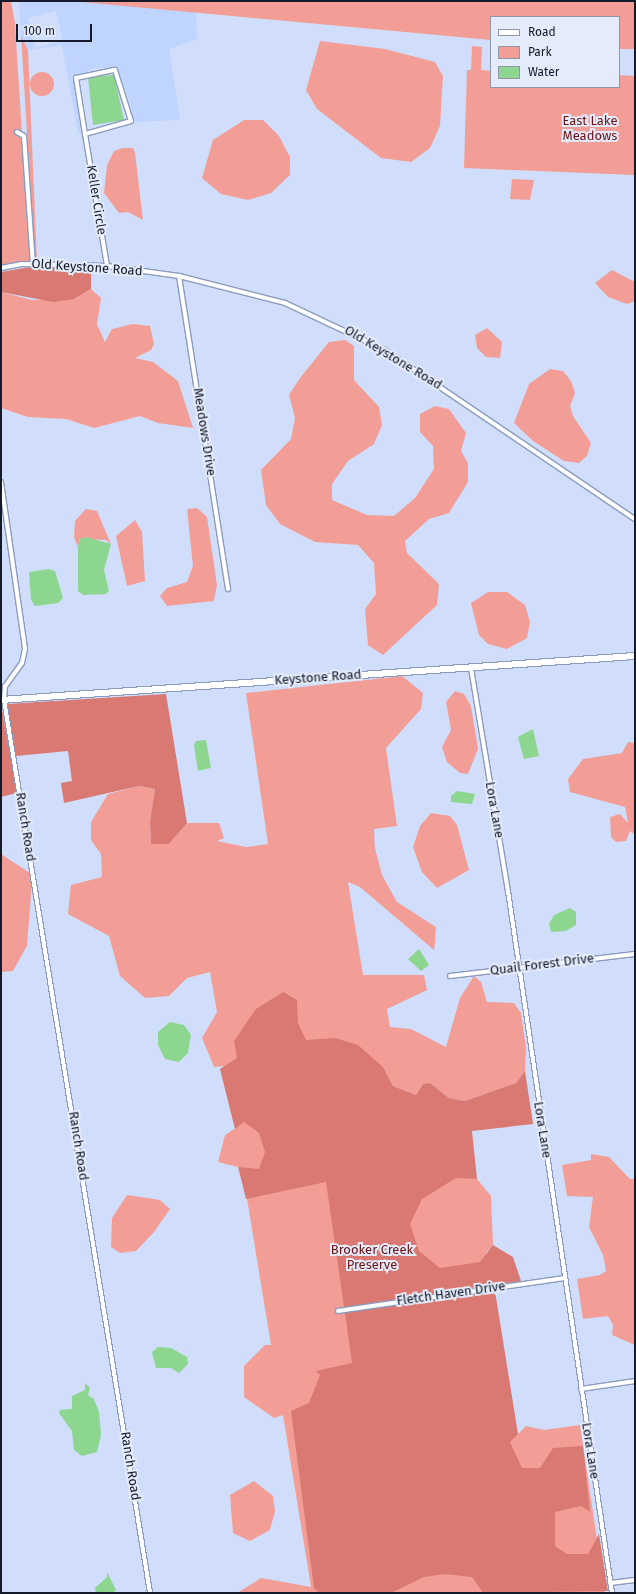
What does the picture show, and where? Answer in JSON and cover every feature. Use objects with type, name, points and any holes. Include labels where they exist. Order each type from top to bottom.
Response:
[{"type":"main road","name":"Keystone Road","points":[[2,700],[635,656]]},
{"type":"street","name":"Keller Circle","points":[[85,134],[131,121],[116,70],[76,78],[85,134],[107,266]]},
{"type":"street","points":[[17,132],[24,136],[33,264]]},
{"type":"street","name":"Old Keystone Road","points":[[1,268],[33,264],[107,266],[179,276],[286,303],[348,329],[438,384],[635,519]]},
{"type":"street","name":"Meadows Drive","points":[[179,276],[228,589]]},
{"type":"street","points":[[1,482],[25,649],[22,663],[5,686],[2,700]]},
{"type":"street","name":"Lora Lane","points":[[471,668],[520,969],[563,1278],[612,1593]]},
{"type":"street","name":"Ranch Road","points":[[2,700],[150,1593]]},
{"type":"street","name":"Quail Forest Drive","points":[[450,976],[520,969],[635,954]]},
{"type":"street","name":"Fletch Haven Drive","points":[[338,1311],[563,1278]]},
{"type":"street","points":[[581,1389],[635,1381]]},
{"type":"street","points":[[610,1583],[635,1580]]},
{"type":"shaded area","points":[[19,1],[107,1],[196,7],[197,39],[169,49],[180,120],[133,122],[131,105],[118,69],[95,68],[73,78],[82,131],[78,133],[62,45],[28,50],[21,36]],"holes":[[[56,11],[63,41],[35,48],[28,18]]]},
{"type":"green space","points":[[1,1],[11,1],[15,23],[30,261],[1,265]]},
{"type":"green space","points":[[71,1],[635,1],[635,49],[620,49],[620,16],[490,16],[490,40]]},
{"type":"green space","points":[[21,36],[28,50],[37,261],[35,261]]},
{"type":"green space","points":[[320,41],[385,49],[435,62],[443,76],[440,126],[430,148],[411,162],[381,158],[317,109],[306,90]]},
{"type":"green space","name":"East Lake Meadows","points":[[472,46],[482,47],[481,70],[490,71],[490,88],[620,88],[620,75],[635,76],[634,175],[464,168],[467,70],[471,70]]},
{"type":"green space","points":[[42,72],[50,76],[54,84],[50,92],[42,96],[34,92],[30,84],[34,76]]},
{"type":"green space","points":[[244,120],[263,120],[279,136],[290,157],[290,175],[271,193],[248,200],[221,194],[202,178],[213,140]]},
{"type":"green space","points":[[123,148],[133,148],[135,153],[143,220],[128,212],[119,213],[104,193],[107,165],[114,151]]},
{"type":"green space","points":[[512,179],[534,180],[530,200],[510,199]]},
{"type":"green space","points":[[30,267],[91,269],[91,289],[74,299],[53,302],[1,292],[1,272]]},
{"type":"green space","points":[[612,270],[635,282],[635,301],[627,304],[608,297],[595,283]]},
{"type":"green space","points":[[91,289],[101,298],[97,324],[105,342],[112,329],[133,324],[150,326],[154,344],[151,350],[135,358],[153,362],[178,381],[193,428],[158,423],[140,416],[94,428],[66,419],[28,417],[1,408],[1,292],[32,300],[74,299]]},
{"type":"green space","points":[[487,328],[502,342],[500,358],[486,357],[477,348],[475,335]]},
{"type":"green space","points":[[345,340],[354,346],[354,380],[379,407],[382,425],[374,444],[348,461],[332,484],[332,500],[367,515],[394,516],[415,498],[434,469],[433,446],[420,432],[420,414],[435,406],[449,409],[466,433],[461,451],[468,463],[468,482],[449,513],[429,519],[405,541],[407,553],[439,584],[437,605],[383,655],[368,645],[365,609],[376,594],[374,563],[358,545],[315,542],[280,524],[266,505],[261,470],[291,439],[295,418],[289,395],[300,378],[329,342]]},
{"type":"green space","points":[[550,369],[563,371],[571,381],[575,393],[570,406],[573,416],[591,443],[587,456],[579,463],[564,461],[533,441],[514,423],[529,384]]},
{"type":"green space","points":[[197,508],[207,517],[217,585],[214,601],[167,606],[160,596],[167,588],[187,582],[193,566],[187,509]]},
{"type":"green space","points":[[86,509],[97,511],[111,544],[106,540],[80,539],[78,547],[74,537],[75,521]]},
{"type":"green space","points":[[135,520],[142,532],[145,581],[127,586],[116,536]]},
{"type":"green space","points":[[488,592],[507,592],[525,605],[530,622],[527,638],[507,649],[488,644],[479,635],[471,603]]},
{"type":"green space","name":"Brooker Creek Preserve","points":[[402,676],[423,693],[421,709],[386,748],[397,826],[374,829],[375,848],[382,875],[397,902],[436,927],[434,950],[360,887],[348,882],[363,975],[424,975],[427,990],[387,1009],[390,1027],[411,1029],[446,1047],[460,998],[474,976],[481,982],[487,1002],[514,1003],[521,1013],[526,1048],[525,1071],[516,1083],[465,1101],[449,1098],[430,1083],[423,1084],[416,1095],[393,1086],[383,1067],[389,1144],[477,1179],[491,1196],[493,1245],[486,1253],[510,1435],[518,1434],[526,1426],[544,1430],[580,1425],[605,1593],[237,1593],[261,1578],[311,1587],[283,1415],[274,1418],[244,1397],[244,1366],[265,1345],[271,1345],[242,1168],[218,1162],[225,1135],[236,1128],[225,1066],[214,1067],[202,1038],[217,1012],[210,972],[187,978],[169,996],[145,998],[120,976],[109,936],[68,914],[71,885],[102,877],[101,854],[91,840],[91,822],[108,794],[139,786],[155,789],[150,821],[151,844],[169,844],[187,823],[219,823],[224,838],[217,841],[246,847],[268,844],[246,693]]},
{"type":"green space","points":[[455,691],[464,694],[471,706],[478,749],[468,774],[460,773],[447,762],[442,747],[451,730],[446,702]]},
{"type":"green space","points":[[166,694],[187,823],[169,844],[151,844],[150,821],[155,789],[139,786],[64,803],[61,783],[72,781],[68,751],[16,756],[7,704]]},
{"type":"green space","points":[[1,704],[17,793],[1,797]]},
{"type":"green space","points":[[628,742],[635,743],[635,835],[630,831],[626,841],[616,842],[611,837],[610,817],[620,814],[628,823],[625,807],[570,792],[568,779],[583,759],[622,753]]},
{"type":"green space","points":[[431,813],[450,816],[457,825],[469,870],[437,888],[422,872],[413,847],[420,826]]},
{"type":"green space","points":[[1,854],[30,873],[32,882],[27,946],[13,971],[1,972]]},
{"type":"green space","points":[[283,992],[297,1000],[298,1023],[306,1040],[335,1038],[358,1045],[383,1067],[393,1086],[416,1095],[423,1084],[430,1083],[449,1098],[465,1101],[516,1083],[525,1071],[533,1124],[472,1131],[477,1179],[456,1178],[422,1199],[410,1224],[419,1251],[440,1268],[480,1262],[493,1245],[513,1257],[521,1281],[344,1307],[326,1182],[246,1199],[238,1167],[259,1169],[265,1152],[259,1133],[244,1122],[235,1129],[220,1069],[237,1058],[234,1041],[256,1009]]},
{"type":"green space","points":[[591,1154],[609,1157],[630,1179],[635,1179],[635,1345],[612,1335],[613,1325],[608,1316],[583,1319],[577,1279],[600,1275],[606,1271],[603,1255],[589,1227],[593,1197],[567,1196],[562,1165],[591,1160]]},
{"type":"green space","points":[[127,1195],[160,1200],[170,1209],[154,1232],[136,1251],[120,1253],[111,1247],[112,1218]]},
{"type":"green space","points":[[522,1287],[495,1291],[518,1434],[510,1442],[522,1468],[540,1468],[553,1448],[583,1446],[590,1512],[581,1506],[555,1512],[555,1546],[567,1554],[588,1554],[599,1534],[608,1591],[483,1593],[472,1577],[445,1574],[424,1577],[391,1593],[319,1593],[314,1588],[291,1411],[309,1403],[320,1375],[316,1371],[352,1363],[345,1313]]},
{"type":"green space","points":[[254,1481],[273,1496],[275,1511],[270,1530],[250,1541],[233,1533],[230,1495]]},
{"type":"water","points":[[114,75],[124,120],[93,125],[88,77]]},
{"type":"water","points":[[86,537],[111,544],[104,570],[109,591],[106,594],[83,595],[78,591],[78,547],[80,539]]},
{"type":"water","points":[[49,569],[55,571],[63,598],[58,603],[35,606],[31,600],[29,572]]},
{"type":"water","points":[[533,729],[539,756],[524,759],[518,737]]},
{"type":"water","points":[[206,740],[211,768],[198,771],[194,745],[196,741]]},
{"type":"water","points":[[457,791],[475,794],[472,804],[451,802],[451,796]]},
{"type":"water","points":[[570,908],[576,912],[576,925],[566,931],[551,932],[549,924],[554,915]]},
{"type":"water","points":[[419,949],[429,965],[421,971],[408,959]]},
{"type":"water","points":[[170,1022],[184,1025],[191,1035],[188,1053],[179,1062],[165,1059],[158,1045],[158,1032]]},
{"type":"water","points":[[158,1347],[171,1348],[187,1357],[188,1364],[179,1373],[171,1368],[156,1368],[152,1352]]},
{"type":"water","points":[[85,1383],[90,1388],[88,1395],[94,1399],[99,1412],[101,1435],[97,1452],[82,1456],[74,1450],[72,1431],[59,1413],[60,1410],[72,1409],[72,1396],[85,1390]]},
{"type":"water","points":[[107,1572],[116,1590],[113,1593],[96,1593],[95,1588],[107,1577]]}]
